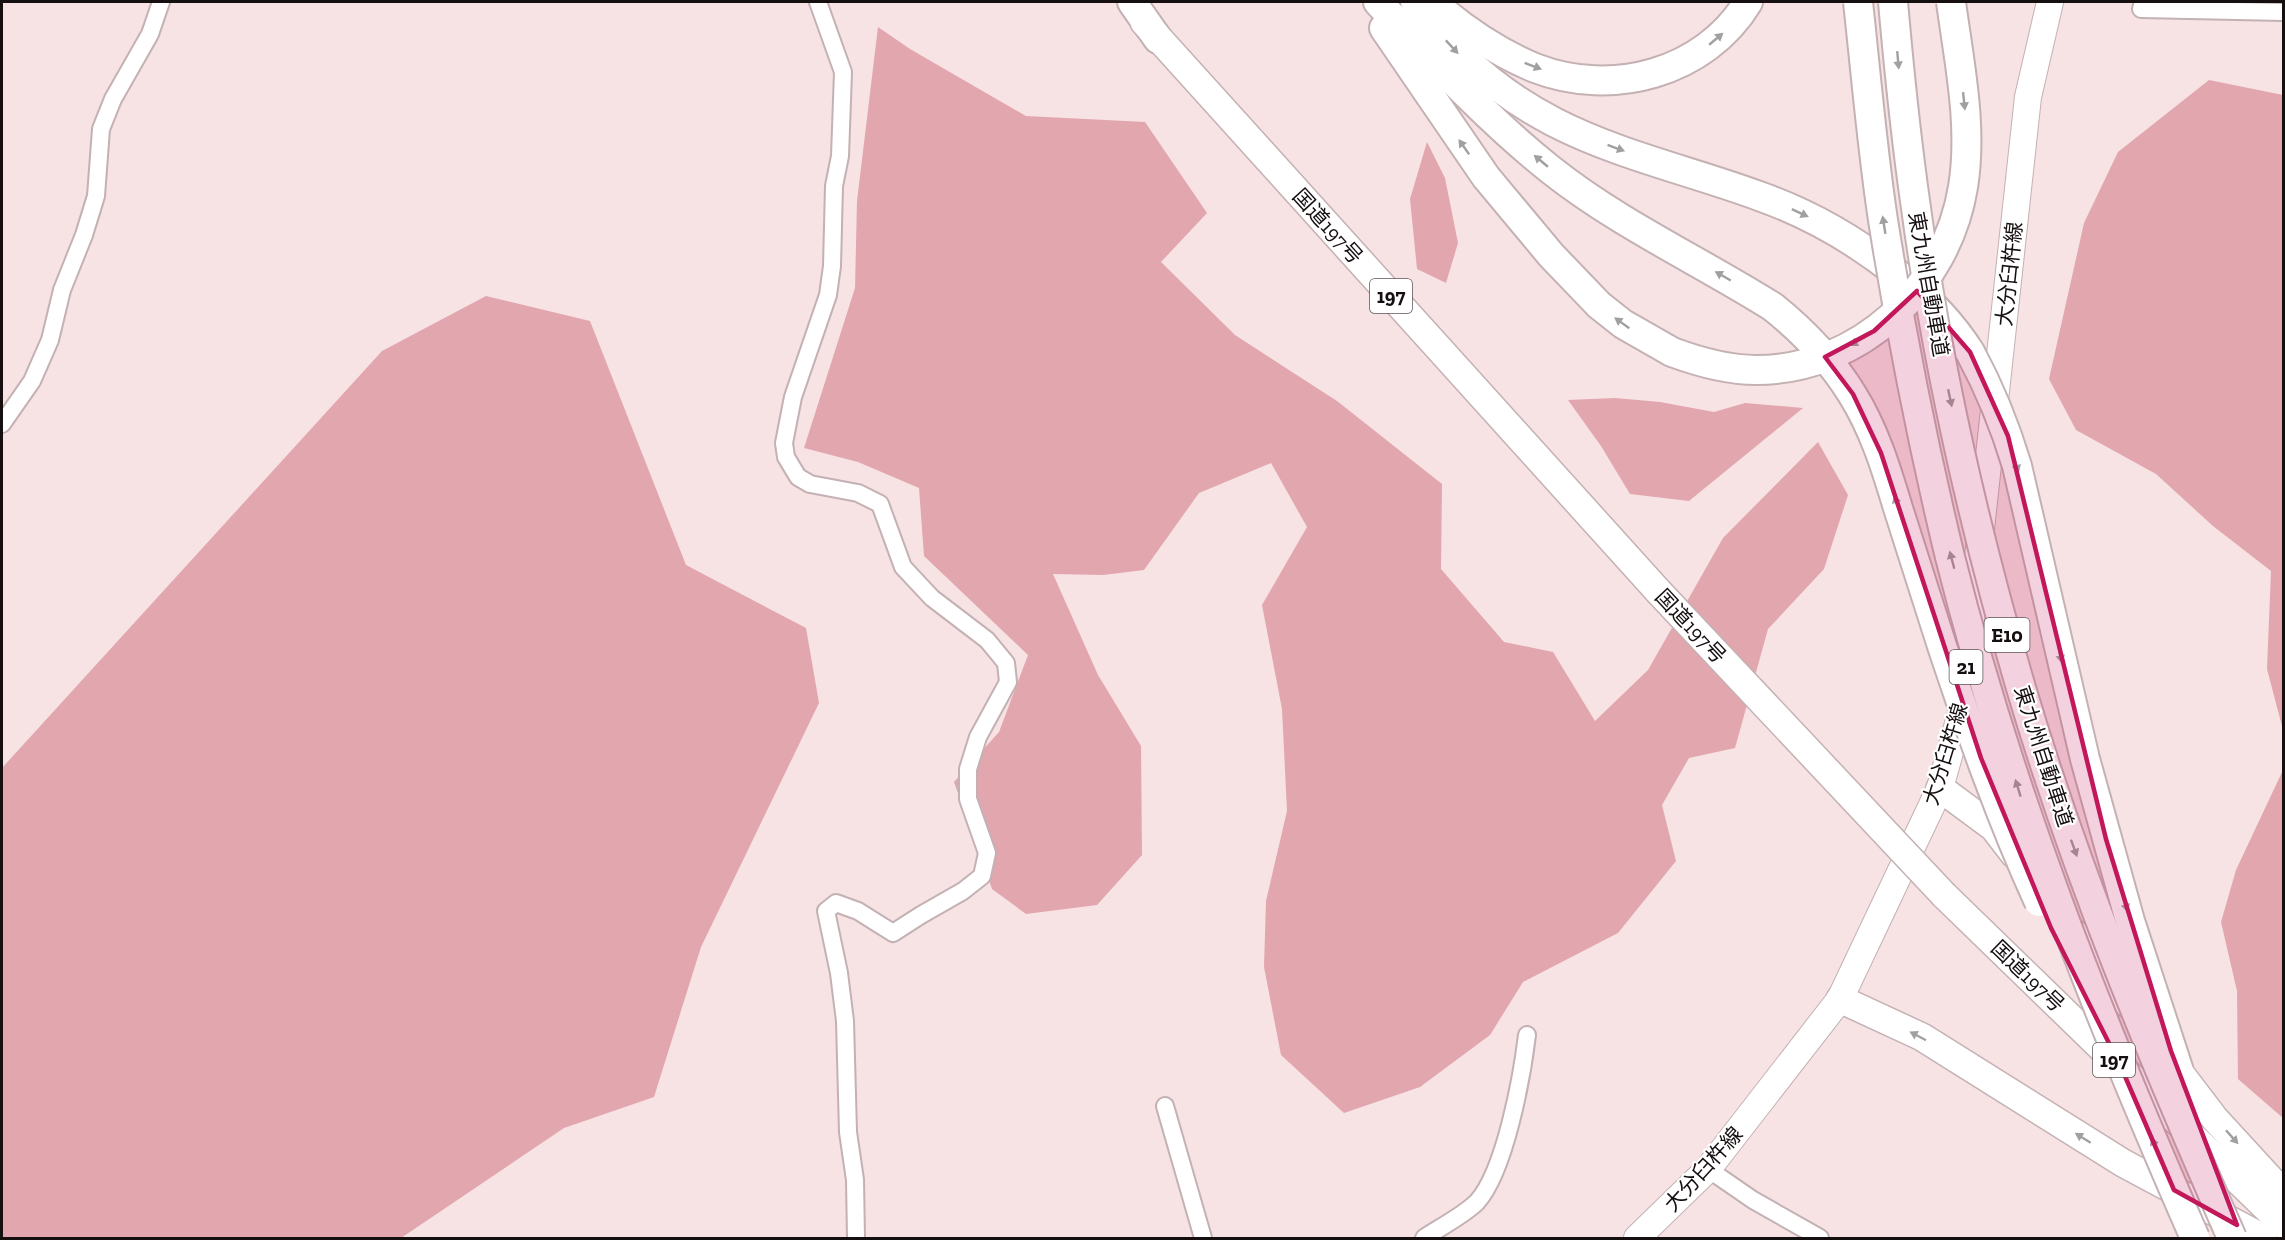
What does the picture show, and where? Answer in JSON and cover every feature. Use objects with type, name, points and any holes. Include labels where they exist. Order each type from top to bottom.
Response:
[{"type":"highway","name":"国道197号","points":[[1125,2],[1658,591],[1944,895],[2283,1225]]},
{"type":"highway","points":[[1131,2],[1158,39]]},
{"type":"highway","points":[[1365,2],[1486,177],[1551,255],[1599,306],[1623,324],[1672,352],[1701,363],[1755,370],[1780,369],[1806,363],[1832,354],[1874,331],[1892,317],[1924,283],[1948,240],[1957,215],[1966,157],[1966,121],[1952,2]]},
{"type":"highway","points":[[1378,2],[1488,115],[1552,170],[1621,218],[1773,307],[1795,325],[1836,370],[1867,421],[1881,453],[1943,647],[2007,827],[2051,928],[2136,1104]]},
{"type":"highway","points":[[1415,2],[1473,68],[1499,88],[1553,122],[1617,149],[1769,200],[1826,225],[1856,242],[1925,297],[1944,317],[1970,352],[1990,391],[2017,466],[2085,759],[2134,932],[2198,1128],[2243,1239]]},
{"type":"highway","points":[[1432,2],[1457,24],[1509,56],[1538,69],[1594,80],[1625,80],[1655,74],[1682,63],[1724,34],[1748,2]]},
{"type":"highway","name":"東九州自動車道","points":[[1858,2],[1885,229],[1902,329],[1951,558],[1990,698],[2032,833],[2078,960],[2136,1104],[2195,1239]]},
{"type":"highway","name":"東九州自動車道","points":[[1893,2],[1913,186],[1933,314],[1984,549],[2021,689],[2064,822],[2111,952],[2232,1239]]},
{"type":"highway","points":[[1940,788],[1994,828],[2215,1119],[2283,1194]]},
{"type":"highway","points":[[1840,999],[1922,1037],[2123,1163],[2263,1239]]},
{"type":"main road","name":"大分臼杵線","points":[[1637,1239],[1708,1169],[1840,999],[1940,788],[1961,713],[2028,97],[2050,2]]},
{"type":"street","points":[[2,424],[32,381],[50,340],[62,290],[84,235],[96,195],[101,129],[113,99],[150,34],[161,2]]},
{"type":"street","points":[[818,2],[843,72],[840,156],[834,186],[832,266],[828,295],[793,397],[784,443],[786,457],[798,477],[810,484],[858,493],[880,504],[903,567],[932,598],[987,640],[1006,663],[1008,682],[978,737],[968,769],[968,799],[987,853],[982,876],[963,891],[893,933],[858,911],[836,903],[826,911],[839,973],[845,1021],[848,1132],[855,1180],[856,1239]]},
{"type":"street","points":[[2143,2],[2141,9],[2260,6],[2283,12]]},
{"type":"street","points":[[1424,1239],[1476,1203],[1490,1183],[1523,1075],[1527,1035]]},
{"type":"street","points":[[1165,1106],[1203,1239]]},
{"type":"street","points":[[1708,1169],[1753,1200],[1820,1239]]},
{"type":"highlighted area","points":[[1917,291],[1970,352],[2008,436],[2106,839],[2171,1051],[2237,1225],[2174,1190],[2121,1067],[2051,928],[1981,758],[1881,453],[1853,394],[1825,357],[1874,331]]},
{"type":"shaded area","points":[[878,27],[910,49],[1026,116],[1145,122],[1207,213],[1161,262],[1235,335],[1337,401],[1442,484],[1441,569],[1504,642],[1553,652],[1595,721],[1648,670],[1723,538],[1818,442],[1848,495],[1824,569],[1768,629],[1735,748],[1689,758],[1662,805],[1676,861],[1618,933],[1523,982],[1490,1035],[1420,1087],[1344,1113],[1281,1055],[1264,967],[1266,901],[1287,811],[1282,709],[1262,605],[1307,527],[1271,463],[1199,493],[1144,570],[1103,575],[1053,574],[1098,675],[1141,746],[1142,855],[1097,905],[1026,914],[992,889],[954,782],[999,732],[1028,655],[924,556],[919,488],[858,462],[804,448],[855,288],[857,201]]},
{"type":"shaded area","points":[[2209,80],[2283,95],[2283,730],[2267,669],[2271,571],[2213,526],[2156,474],[2076,430],[2049,379],[2084,223],[2118,152]]},
{"type":"shaded area","points":[[1427,142],[1445,178],[1458,243],[1446,283],[1417,269],[1410,199]]},
{"type":"shaded area","points":[[486,296],[590,321],[686,565],[806,628],[819,703],[701,947],[654,1097],[564,1128],[401,1238],[2,1238],[2,768],[382,351]]},
{"type":"shaded area","points":[[1615,398],[1660,402],[1714,412],[1745,403],[1803,408],[1689,501],[1630,494],[1601,446],[1568,400]]},
{"type":"shaded area","points":[[2283,770],[2283,1118],[2238,1079],[2237,991],[2221,922],[2236,870]]}]
